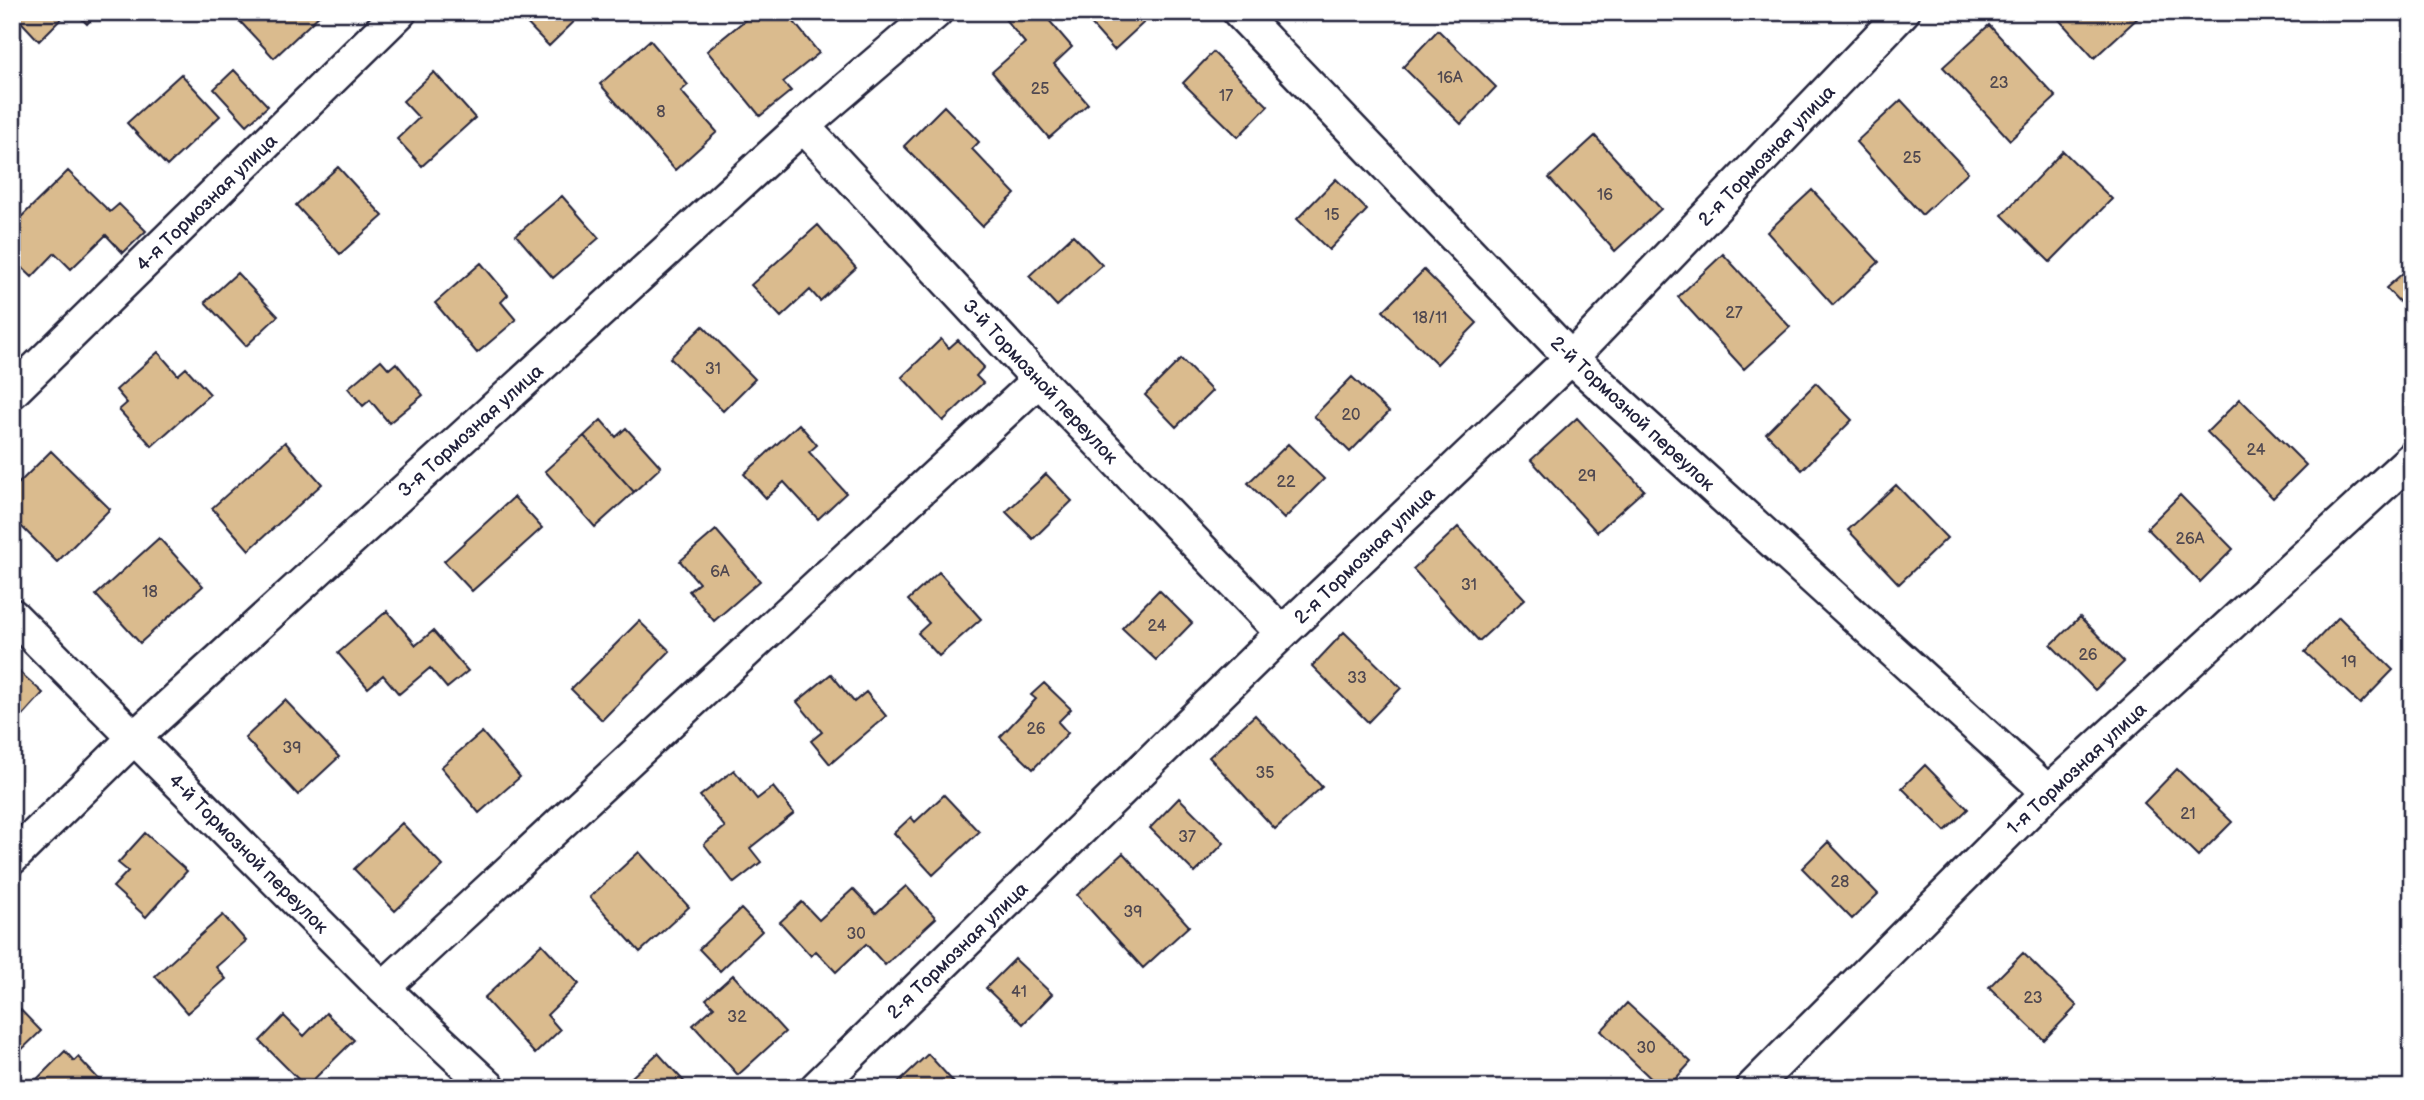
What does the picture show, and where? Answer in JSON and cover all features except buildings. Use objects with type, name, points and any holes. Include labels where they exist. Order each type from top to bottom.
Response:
[{"type":"street","name":"4-я Тормозная улица","points":[[12,392],[400,12]]},
{"type":"street","name":"3-я Тормозная улица","points":[[12,858],[134,737],[803,126],[936,12]]},
{"type":"street","name":"2-й Тормозной переулок","points":[[1240,12],[1572,358],[2048,792]]},
{"type":"street","name":"2-я Тормозная улица","points":[[816,1088],[1282,633],[1572,358],[1903,12]]},
{"type":"street","name":"3-й Тормозной переулок","points":[[803,126],[1039,380],[1282,633]]},
{"type":"street","points":[[383,988],[1039,380]]},
{"type":"street","name":"1-я Тормозная улица","points":[[1752,1088],[2048,792],[2412,458]]},
{"type":"street","name":"4-й Тормозной переулок","points":[[12,615],[383,988],[490,1088]]}]
